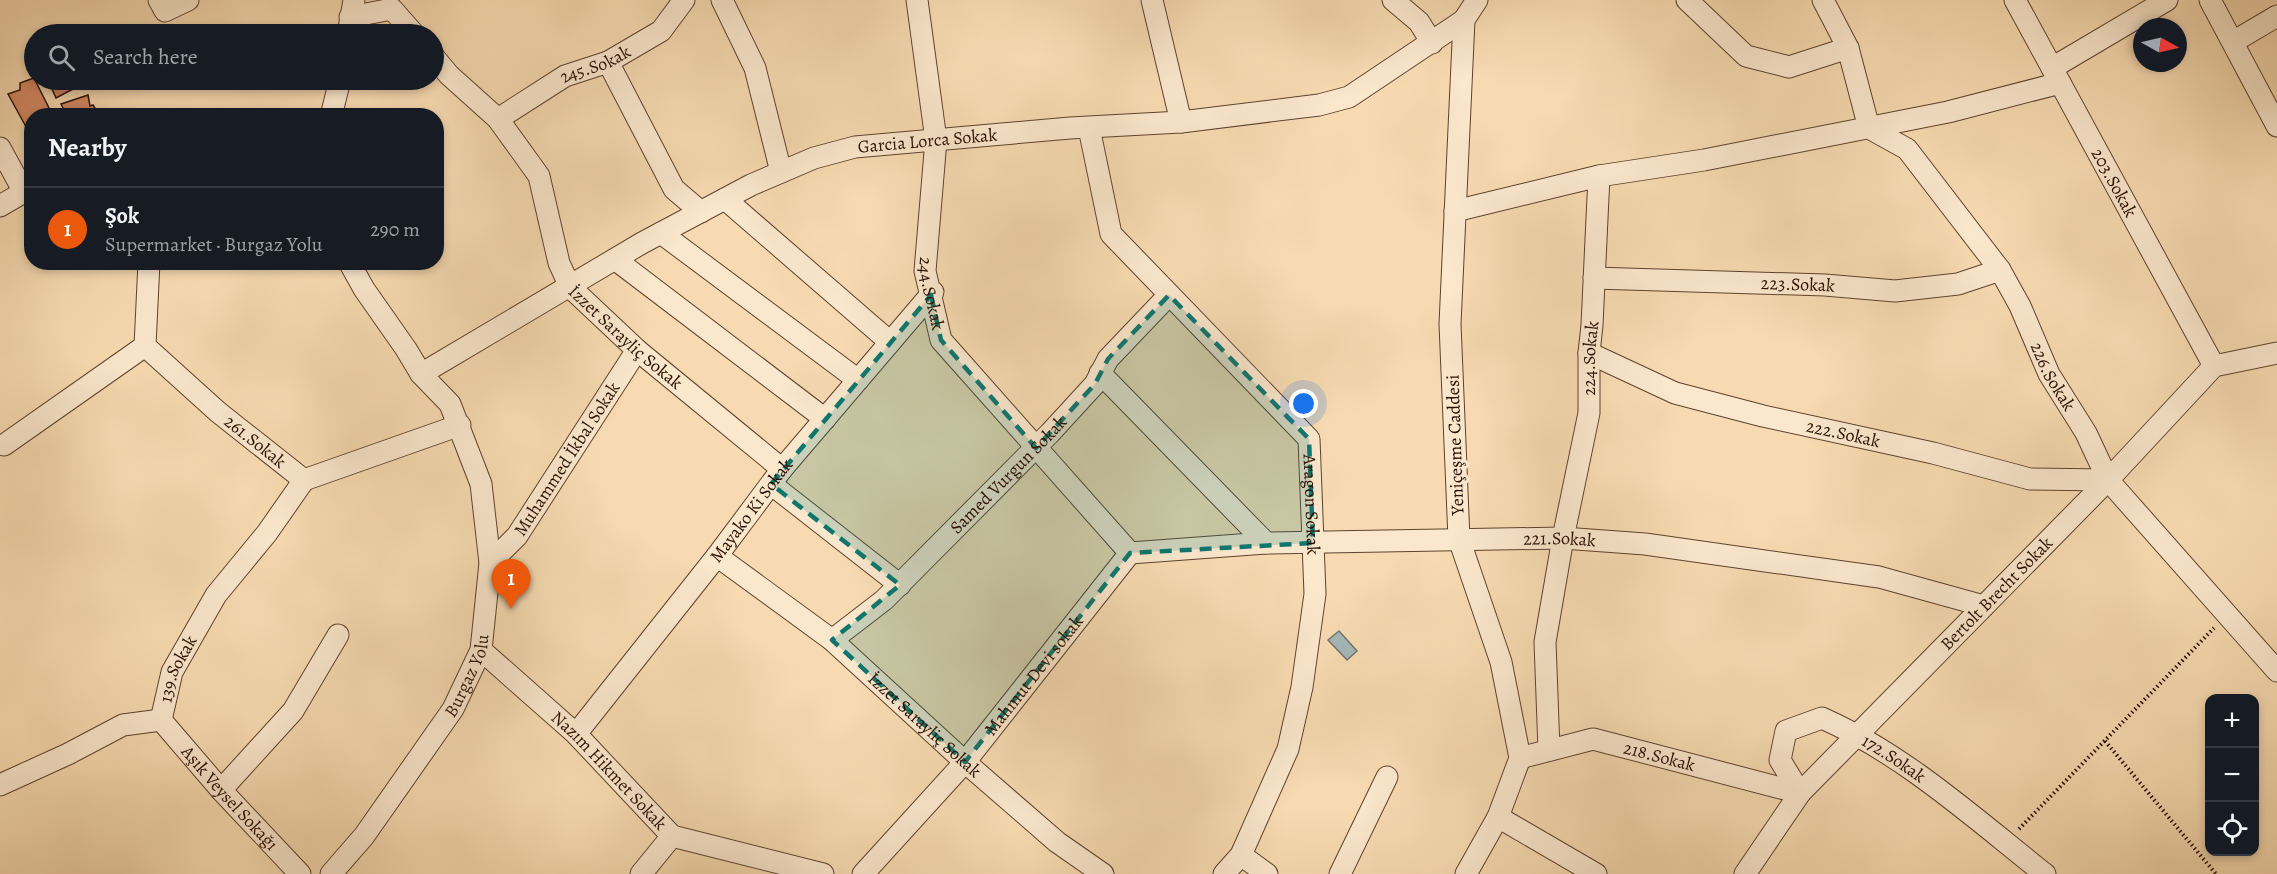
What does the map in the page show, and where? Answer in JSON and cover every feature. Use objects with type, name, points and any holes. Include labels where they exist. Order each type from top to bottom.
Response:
[{"type":"street","points":[[162,5],[188,0]]},
{"type":"street","name":"245.Sokak","points":[[498,119],[565,76],[608,62],[661,31],[684,0]]},
{"type":"street","points":[[722,0],[755,68],[781,172]]},
{"type":"street","name":"244.Sokak","points":[[917,0],[936,140],[925,271],[941,340],[1130,553]]},
{"type":"street","points":[[1152,0],[1181,122]]},
{"type":"street","points":[[1393,0],[1419,22],[1432,43]]},
{"type":"street","name":"Yeniçeşme Caddesi","points":[[1477,0],[1464,21],[1450,324],[1459,539],[1501,662],[1520,758]]},
{"type":"street","points":[[1687,0],[1746,56],[1790,67],[1848,48]]},
{"type":"street","points":[[1823,0],[1848,48],[1869,128]]},
{"type":"street","name":"203.Sokak","points":[[2015,0],[2214,366]]},
{"type":"street","points":[[1455,211],[1599,176],[1704,160],[1948,112],[2056,76],[2167,0]]},
{"type":"street","points":[[2210,0],[2277,126]]},
{"type":"street","points":[[351,17],[394,4],[407,24]]},
{"type":"street","points":[[2233,42],[2277,16]]},
{"type":"street","name":"Garcia Lorca Sokak","points":[[422,374],[661,233],[725,198],[814,158],[855,147],[1181,122],[1319,105],[1349,96],[1464,21]]},
{"type":"street","points":[[608,62],[674,189],[701,212]]},
{"type":"street","name":"İzzet Sarayliç Sokak","points":[[444,68],[498,119],[539,176],[559,263],[570,287],[776,476],[900,585]]},
{"type":"street","points":[[333,108],[338,90]]},
{"type":"street","name":"Aragon Sokak","points":[[1089,128],[1110,234],[1309,439],[1315,594],[1302,687],[1288,749],[1241,855],[1224,874]]},
{"type":"street","name":"226.Sokak","points":[[1869,128],[1907,149],[2000,270],[2020,306],[2049,374],[2085,434],[2108,480]]},
{"type":"street","points":[[0,148],[24,186]]},
{"type":"street","name":"224.Sokak","points":[[1549,750],[1545,642],[1563,538],[1589,413],[1589,353],[1599,176]]},
{"type":"street","points":[[0,206],[24,194]]},
{"type":"street","points":[[725,198],[890,342]]},
{"type":"street","points":[[661,233],[858,380]]},
{"type":"street","points":[[616,260],[825,419]]},
{"type":"street","points":[[4,445],[145,346],[149,270]]},
{"type":"street","name":"Burgaz Yolu","points":[[331,874],[364,836],[453,709],[481,650],[490,563],[481,484],[460,425],[450,404],[422,374],[364,290],[354,270]]},
{"type":"street","name":"223.Sokak","points":[[1594,278],[1825,285],[1895,291],[1958,284],[2000,270]]},
{"type":"street","name":"Mayako Ki Sokak","points":[[576,734],[717,556],[776,476],[932,294]]},
{"type":"street","name":"Samed Vurgun Sokak","points":[[832,640],[900,585],[1036,448],[1095,384],[1108,359],[1169,295]]},
{"type":"street","name":"261.Sokak","points":[[145,346],[218,412],[304,480]]},
{"type":"street","name":"Muhammed İkbal Sokak","points":[[490,563],[517,537],[637,350]]},
{"type":"street","name":"222.Sokak","points":[[1589,353],[1675,393],[1763,416],[1933,453],[2030,479],[2108,480]]},
{"type":"street","points":[[2214,366],[2277,353]]},
{"type":"street","name":"Bertolt Brecht Sokak","points":[[1745,874],[1800,793],[2108,480],[2214,366]]},
{"type":"street","points":[[1100,374],[1266,543]]},
{"type":"street","points":[[304,480],[460,425]]},
{"type":"street","name":"139.Sokak","points":[[0,785],[59,758],[123,724],[161,720],[172,672],[216,595],[267,533],[304,480]]},
{"type":"street","points":[[2108,480],[2277,671]]},
{"type":"street","name":"221.Sokak","points":[[1130,553],[1266,543],[1563,538],[1645,544],[1879,577],[1984,606]]},
{"type":"street","name":"Mahmut Devi sokak","points":[[864,874],[965,762],[1130,553]]},
{"type":"street","name":"İzzet Sarayliç Sokak","points":[[717,556],[832,640],[965,762],[1057,842],[1103,874]]},
{"type":"street","points":[[221,790],[293,711],[338,635]]},
{"type":"street","name":"Nazım Hikmet Sokak","points":[[481,650],[576,734],[672,836],[823,874]]},
{"type":"street","name":"172.Sokak","points":[[1800,793],[1780,760],[1786,731],[1822,718],[1858,734],[1939,789],[2045,874]]},
{"type":"street","name":"Aşık Veysel Sokağı","points":[[161,720],[221,790],[300,874]]},
{"type":"street","name":"218.Sokak","points":[[1520,758],[1593,739],[1800,793]]},
{"type":"street","points":[[1466,874],[1498,817],[1520,758]]},
{"type":"street","points":[[1340,874],[1387,777]]},
{"type":"street","points":[[1498,817],[1596,874]]},
{"type":"street","points":[[641,874],[672,836]]},
{"type":"street","points":[[1241,855],[1267,874]]},
{"type":"path","points":[[2006,843],[2227,614]]},
{"type":"path","points":[[2105,741],[2216,874]]},
{"type":"highlighted area","points":[[931,295],[941,340],[1036,448],[1095,384],[1108,359],[1169,295],[1309,439],[1313,543],[1130,553],[965,762],[832,640],[900,585],[771,484]]},
{"type":"shaded area","points":[[1339,631],[1357,651],[1347,660],[1328,640]]},
{"type":"building","points":[[24,82],[24,90],[40,90],[49,108],[24,108],[24,123],[8,94],[20,90],[20,83]]},
{"type":"building","points":[[52,90],[71,90],[56,98]]},
{"type":"building","points":[[88,95],[90,106],[93,105],[95,108],[63,108],[61,104]]},
{"type":"place","name":"Şok","points":[[511,609]]}]
